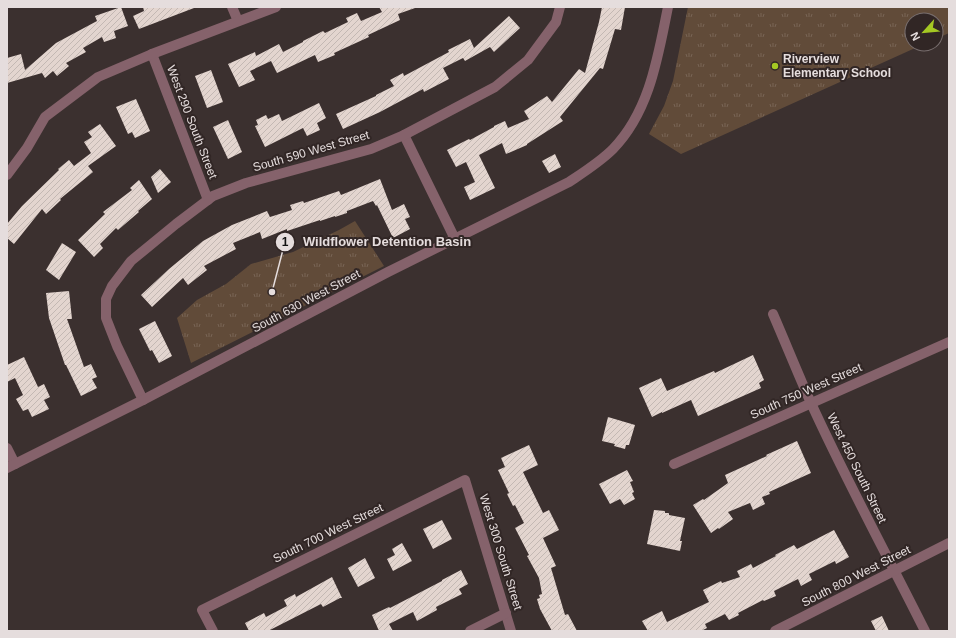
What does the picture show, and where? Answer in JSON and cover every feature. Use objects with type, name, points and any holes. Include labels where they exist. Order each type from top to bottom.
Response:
[{"type":"street","points":[[232,7],[238,21]]},
{"type":"street","points":[[7,175],[27,148],[45,117],[98,77],[152,54],[276,7]]},
{"type":"street","name":"South 590 West Street","points":[[144,400],[117,346],[106,318],[106,299],[112,286],[131,261],[213,196],[246,183],[371,149],[404,134],[495,87],[528,60],[556,22],[560,7]]},
{"type":"street","name":"South 630 West Street","points":[[11,466],[144,400],[382,276],[569,182],[594,165],[613,148],[628,130],[642,106],[660,49],[668,7]]},
{"type":"street","name":"West 290 South Street","points":[[152,54],[208,200]]},
{"type":"street","points":[[404,134],[455,239]]},
{"type":"street","name":"West 450 South Street","points":[[773,314],[811,403],[924,631]]},
{"type":"street","name":"South 750 West Street","points":[[674,464],[949,342]]},
{"type":"street","points":[[7,448],[11,466]]},
{"type":"street","name":"South 700 West Street","points":[[213,631],[202,610],[465,480]]},
{"type":"street","name":"West 300 South Street","points":[[465,480],[511,631]]},
{"type":"street","name":"South 800 West Street","points":[[775,631],[949,543]]},
{"type":"street","points":[[470,631],[506,613]]},
{"type":"green space","name":"Riverview Elementary School","points":[[688,7],[949,7],[949,33],[944,35],[944,12],[904,12],[904,52],[906,52],[681,154],[649,134],[664,106],[673,81]]},
{"type":"green space","points":[[355,221],[384,266],[191,363],[177,318],[197,300],[226,284],[251,264],[293,252]]},
{"type":"building","points":[[121,7],[128,26],[114,31],[116,38],[104,42],[102,37],[83,48],[86,52],[66,63],[69,66],[57,76],[53,71],[45,78],[42,73],[7,83],[7,58],[21,54],[25,70],[56,43],[97,21],[95,16]]},
{"type":"building","points":[[143,7],[194,8],[139,29],[133,16],[144,11]]},
{"type":"building","points":[[379,7],[415,8],[398,14],[400,20],[368,35],[369,37],[334,53],[335,55],[318,62],[315,55],[277,73],[271,61],[250,71],[255,80],[239,87],[228,64],[255,52],[256,56],[279,44],[283,52],[323,31],[325,33],[348,22],[346,18],[357,13],[361,21],[382,12]]},
{"type":"building","points":[[602,7],[625,7],[621,30],[615,29],[603,69],[600,68],[560,117],[563,121],[527,145],[506,154],[502,143],[479,155],[495,188],[470,200],[464,187],[475,182],[466,162],[456,167],[447,150],[469,139],[470,140],[505,121],[508,128],[529,119],[524,111],[547,96],[552,102],[579,69],[585,73]]},
{"type":"building","points":[[509,16],[520,28],[494,52],[490,47],[465,61],[463,58],[443,68],[449,79],[424,92],[423,89],[380,112],[343,129],[336,114],[394,86],[390,80],[403,73],[404,76],[470,39],[474,48]]},
{"type":"building","points":[[211,70],[223,102],[207,108],[195,76]]},
{"type":"building","points":[[136,99],[150,131],[135,138],[132,132],[128,134],[116,107]]},
{"type":"building","points":[[319,103],[326,118],[317,123],[320,130],[307,136],[303,128],[265,147],[255,126],[258,125],[256,120],[266,115],[268,119],[279,114],[282,121]]},
{"type":"building","points":[[228,120],[242,152],[228,159],[213,127]]},
{"type":"building","points":[[100,124],[116,146],[88,166],[93,172],[60,199],[61,200],[46,214],[42,209],[14,244],[7,238],[7,224],[22,206],[59,170],[58,169],[69,160],[74,166],[91,153],[84,142],[92,137],[88,132]]},
{"type":"building","points":[[555,154],[561,167],[549,173],[542,161]]},
{"type":"building","points":[[160,169],[171,182],[158,193],[151,177]]},
{"type":"building","points":[[380,179],[392,210],[404,204],[410,217],[405,219],[410,229],[393,238],[377,205],[376,206],[373,201],[347,211],[347,213],[287,231],[287,229],[262,239],[260,232],[233,243],[236,249],[204,266],[207,270],[188,285],[183,278],[152,307],[141,295],[169,269],[203,241],[232,225],[267,211],[270,217],[292,210],[290,205],[303,201],[304,203],[339,191],[341,195]]},
{"type":"building","points":[[139,180],[152,199],[118,230],[116,228],[100,244],[103,248],[94,257],[78,240],[105,214],[103,212],[132,190],[130,188]]},
{"type":"building","points":[[62,243],[76,252],[59,280],[46,270]]},
{"type":"building","points":[[69,291],[72,319],[67,319],[84,367],[91,364],[97,377],[92,379],[97,388],[81,396],[65,365],[49,318],[46,293]]},
{"type":"building","points":[[155,321],[172,356],[159,363],[152,350],[150,351],[139,329]]},
{"type":"building","points":[[753,355],[764,380],[759,383],[761,388],[698,416],[691,400],[652,417],[639,388],[661,378],[667,391],[714,371],[715,373]]},
{"type":"building","points":[[24,357],[38,387],[44,384],[50,397],[44,400],[49,409],[32,417],[28,409],[23,411],[16,399],[23,395],[15,378],[7,382],[7,365]]},
{"type":"building","points":[[608,417],[635,425],[629,445],[626,445],[625,449],[614,446],[615,444],[602,441]]},
{"type":"building","points":[[797,441],[811,473],[769,492],[770,494],[762,497],[765,504],[753,510],[750,503],[728,512],[733,519],[711,533],[693,505],[703,499],[704,500],[728,483],[725,475]]},
{"type":"building","points":[[529,445],[538,465],[523,472],[543,513],[549,510],[559,530],[543,538],[556,566],[551,568],[565,615],[568,614],[577,631],[552,631],[540,609],[537,599],[540,598],[539,595],[542,594],[539,578],[527,556],[529,555],[515,528],[524,523],[515,505],[513,506],[507,494],[509,493],[498,470],[505,467],[501,458]]},
{"type":"building","points":[[627,470],[633,481],[630,482],[635,499],[624,505],[620,499],[610,504],[599,484]]},
{"type":"building","points":[[654,510],[665,511],[665,513],[669,513],[669,515],[685,518],[680,541],[682,541],[680,551],[647,544]]},
{"type":"building","points":[[442,520],[452,539],[433,549],[423,529]]},
{"type":"building","points":[[834,530],[849,557],[836,564],[835,561],[809,574],[812,580],[801,586],[798,579],[774,591],[776,596],[764,601],[763,600],[738,613],[739,615],[729,620],[725,614],[705,624],[707,628],[701,631],[648,631],[642,621],[662,611],[667,622],[709,602],[703,590],[721,581],[722,583],[740,577],[737,571],[751,564],[753,568],[794,545],[797,549]]},
{"type":"building","points":[[402,543],[412,561],[393,571],[387,559],[395,555],[392,549]]},
{"type":"building","points":[[365,558],[375,578],[358,587],[348,568]]},
{"type":"building","points":[[461,570],[468,584],[459,589],[462,594],[436,607],[437,610],[417,621],[413,612],[389,624],[393,631],[379,631],[372,615],[389,607],[390,608]]},
{"type":"building","points":[[332,577],[342,598],[323,607],[321,604],[268,631],[249,631],[245,623],[264,613],[266,617],[287,606],[284,600],[295,594],[296,597]]},
{"type":"building","points":[[882,616],[889,631],[876,631],[871,621]]},
{"type":"place","name":"Riverview Elementary School","points":[[775,66]]},
{"type":"place","name":"Wildflower Detention Basin","points":[[272,292]]}]
